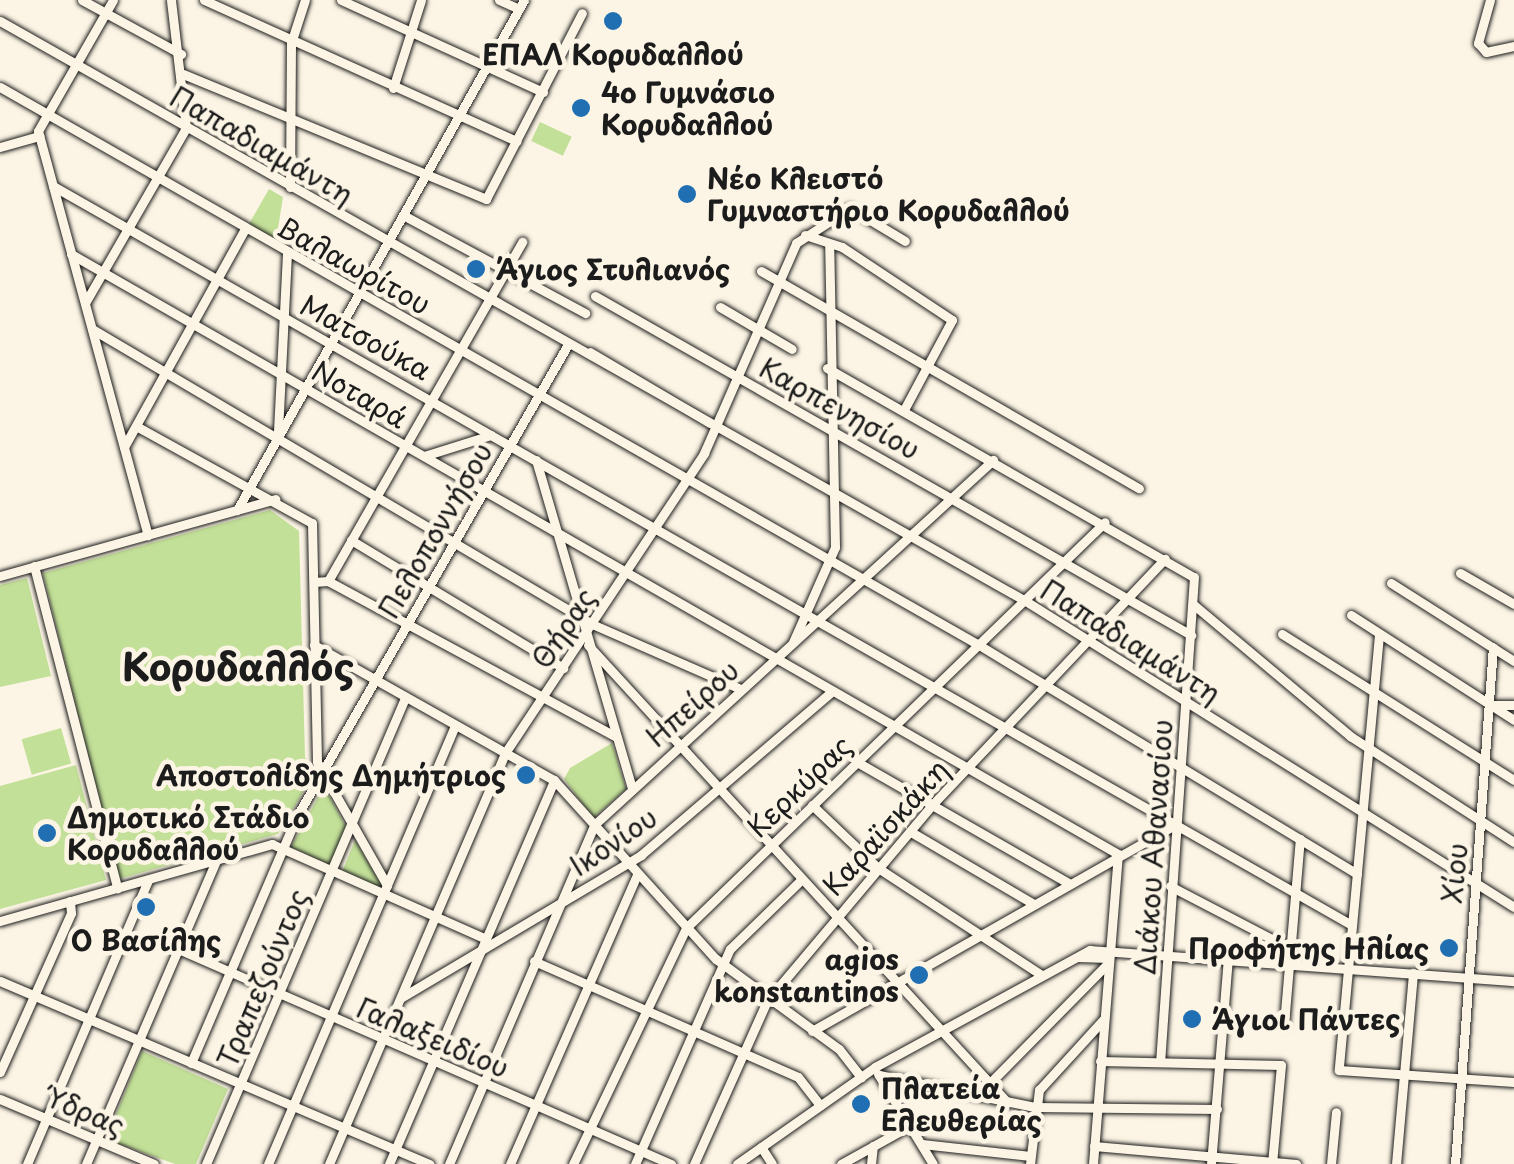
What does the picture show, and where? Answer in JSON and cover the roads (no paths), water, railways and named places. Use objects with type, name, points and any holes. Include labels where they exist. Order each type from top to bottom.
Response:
[{"type":"street","points":[[82,0],[181,54]]},
{"type":"street","points":[[113,0],[46,114],[39,136],[148,535]]},
{"type":"street","points":[[84,303],[186,128],[181,54],[171,0]]},
{"type":"street","points":[[204,0],[290,43],[518,141]]},
{"type":"street","points":[[290,187],[290,43],[305,0]]},
{"type":"street","points":[[341,0],[543,92]]},
{"type":"street","points":[[393,88],[422,0]]},
{"type":"street","points":[[237,510],[522,4],[499,0]]},
{"type":"street","points":[[1490,0],[1478,43],[1486,52],[1514,46]]},
{"type":"street","points":[[183,74],[486,198],[582,13]]},
{"type":"street","name":"Παπαδιαμάντη","points":[[0,21],[716,428]]},
{"type":"street","name":"Βαλαωρίτου","points":[[0,87],[979,645]]},
{"type":"street","points":[[0,147],[39,136]]},
{"type":"street","name":"Ματσούκα","points":[[53,186],[1352,925]]},
{"type":"street","points":[[804,235],[850,208],[906,241]]},
{"type":"street","points":[[403,215],[585,313]]},
{"type":"street","points":[[124,447],[245,229]]},
{"type":"street","points":[[804,235],[849,251],[952,322],[904,410]]},
{"type":"street","name":"Θήρας","points":[[329,1164],[504,753],[586,641],[592,624],[688,479],[716,428],[804,235]]},
{"type":"street","points":[[328,581],[429,398],[522,242]]},
{"type":"street","name":"Ηπείρου","points":[[448,1164],[594,826],[792,644],[832,560],[827,368],[829,244]]},
{"type":"street","name":"Νοταρά","points":[[71,254],[892,728],[1118,854]]},
{"type":"street","points":[[278,434],[287,254]]},
{"type":"street","points":[[761,271],[1138,488]]},
{"type":"street","name":"Καρπενησίου","points":[[595,296],[952,495],[1125,602],[1192,635]]},
{"type":"street","points":[[720,307],[792,349]]},
{"type":"street","name":"Παπαδιαμάντη","points":[[503,308],[1024,600],[1514,907]]},
{"type":"street","points":[[92,330],[455,538],[592,624],[742,689]]},
{"type":"street","name":"Πελοποννήσου","points":[[191,1063],[282,848],[321,773],[566,346]]},
{"type":"street","points":[[827,368],[1165,559]]},
{"type":"street","points":[[136,426],[275,499],[314,528],[314,645],[321,773],[352,823],[385,890]]},
{"type":"street","points":[[424,456],[491,434]]},
{"type":"street","points":[[536,459],[576,614],[632,788]]},
{"type":"street","points":[[792,644],[993,460]]},
{"type":"street","points":[[0,576],[275,499]]},
{"type":"street","name":"Κερκύρας","points":[[572,1164],[643,1008],[686,928],[1105,522]]},
{"type":"street","points":[[352,540],[564,668]]},
{"type":"street","name":"Διάκου Αθανασίου","points":[[1160,1061],[1170,886],[1194,605],[1194,577],[1165,559]]},
{"type":"street","name":"Καραϊσκάκη","points":[[694,1164],[767,1002],[932,805],[1165,559]]},
{"type":"street","points":[[34,566],[117,888]]},
{"type":"street","points":[[1460,572],[1514,604]]},
{"type":"street","points":[[314,582],[328,581],[540,701],[616,736]]},
{"type":"street","points":[[1391,583],[1514,661]]},
{"type":"street","points":[[1194,605],[1367,749],[1514,842]]},
{"type":"street","points":[[1351,615],[1514,720]]},
{"type":"street","points":[[1282,634],[1514,780]]},
{"type":"street","points":[[1379,634],[1339,1070],[1514,1082]]},
{"type":"street","points":[[586,641],[772,842],[984,1082],[1008,1103]]},
{"type":"street","points":[[314,645],[554,780],[723,965],[767,1002],[839,1049],[861,1077]]},
{"type":"street","points":[[979,645],[1357,874]]},
{"type":"street","name":"Χίου","points":[[1455,1164],[1474,883],[1488,764],[1493,648]]},
{"type":"street","name":"Ικονίου","points":[[400,998],[627,863],[724,789],[830,692]]},
{"type":"street","name":"Τραπεζούντος","points":[[206,1164],[405,698]]},
{"type":"street","points":[[1492,705],[1514,705]]},
{"type":"street","points":[[268,1164],[455,726]]},
{"type":"street","points":[[858,762],[1068,883]]},
{"type":"street","points":[[390,1164],[554,780]]},
{"type":"street","points":[[812,805],[878,868],[1040,974]]},
{"type":"street","points":[[812,1031],[1176,824]]},
{"type":"street","points":[[911,832],[1032,903]]},
{"type":"street","points":[[1284,1024],[1300,839]]},
{"type":"street","points":[[0,921],[267,844],[330,872],[385,890],[486,939]]},
{"type":"street","points":[[1093,1164],[1118,854]]},
{"type":"street","points":[[86,1164],[216,860]]},
{"type":"street","points":[[510,1164],[637,874]]},
{"type":"street","points":[[635,1164],[737,940],[802,879]]},
{"type":"street","points":[[26,1164],[148,880]]},
{"type":"street","points":[[1170,886],[1288,948]]},
{"type":"street","points":[[0,1072],[70,901]]},
{"type":"street","name":"Γαλαξειδίου","points":[[178,949],[671,1164]]},
{"type":"street","points":[[736,1164],[861,1077],[1070,957],[1167,954],[1514,981]]},
{"type":"street","points":[[977,1096],[984,1082],[1108,957]]},
{"type":"street","points":[[1212,1160],[1228,958]]},
{"type":"street","points":[[534,961],[798,1077],[820,1105]]},
{"type":"street","points":[[1396,1164],[1412,972]]},
{"type":"street","points":[[0,981],[430,1164]]},
{"type":"street","points":[[922,1144],[1030,1160],[1035,1107],[1042,1084],[1103,1020]]},
{"type":"street","points":[[1100,1060],[1280,1064],[1272,1162]]},
{"type":"street","points":[[877,1071],[1035,1107],[1217,1109]]},
{"type":"street","points":[[877,1071],[933,1164]]},
{"type":"street","name":"Ύδρας","points":[[0,1100],[148,1163]]},
{"type":"street","points":[[1331,1164],[1336,1112]]},
{"type":"street","points":[[841,1164],[911,1126]]},
{"type":"street","points":[[871,1164],[873,1146]]},
{"type":"street","points":[[1094,1146],[1212,1160],[1296,1164]]},
{"type":"street","points":[[760,1147],[772,1164]]},
{"type":"street","points":[[1149,1164],[1150,1152]]},
{"type":"place","name":"ΕΠΑΛ Κορυδαλλού","points":[[613,21]]},
{"type":"place","name":"4ο Γυμνάσιο Κορυδαλλού","points":[[581,108]]},
{"type":"place","name":"Νέο Κλειστό Γυμναστήριο Κορυδαλλού","points":[[687,194]]},
{"type":"place","name":"Άγιος Στυλιανός","points":[[476,269]]},
{"type":"place","name":"Αποστολίδης Δημήτριος","points":[[526,775]]},
{"type":"place","name":"Δημοτικό Στάδιο Κορυδαλλού","points":[[47,833]]},
{"type":"place","name":"Ο Βασίλης","points":[[146,907]]},
{"type":"place","name":"Προφήτης Ηλίας","points":[[1449,948]]},
{"type":"place","name":"agios konstantinos","points":[[919,975]]},
{"type":"place","name":"Άγιοι Πάντες","points":[[1192,1019]]},
{"type":"place","name":"Πλατεία Ελευθερίας","points":[[861,1104]]},
{"type":"district","name":"Κορυδαλλός","points":[[238,666]]}]
